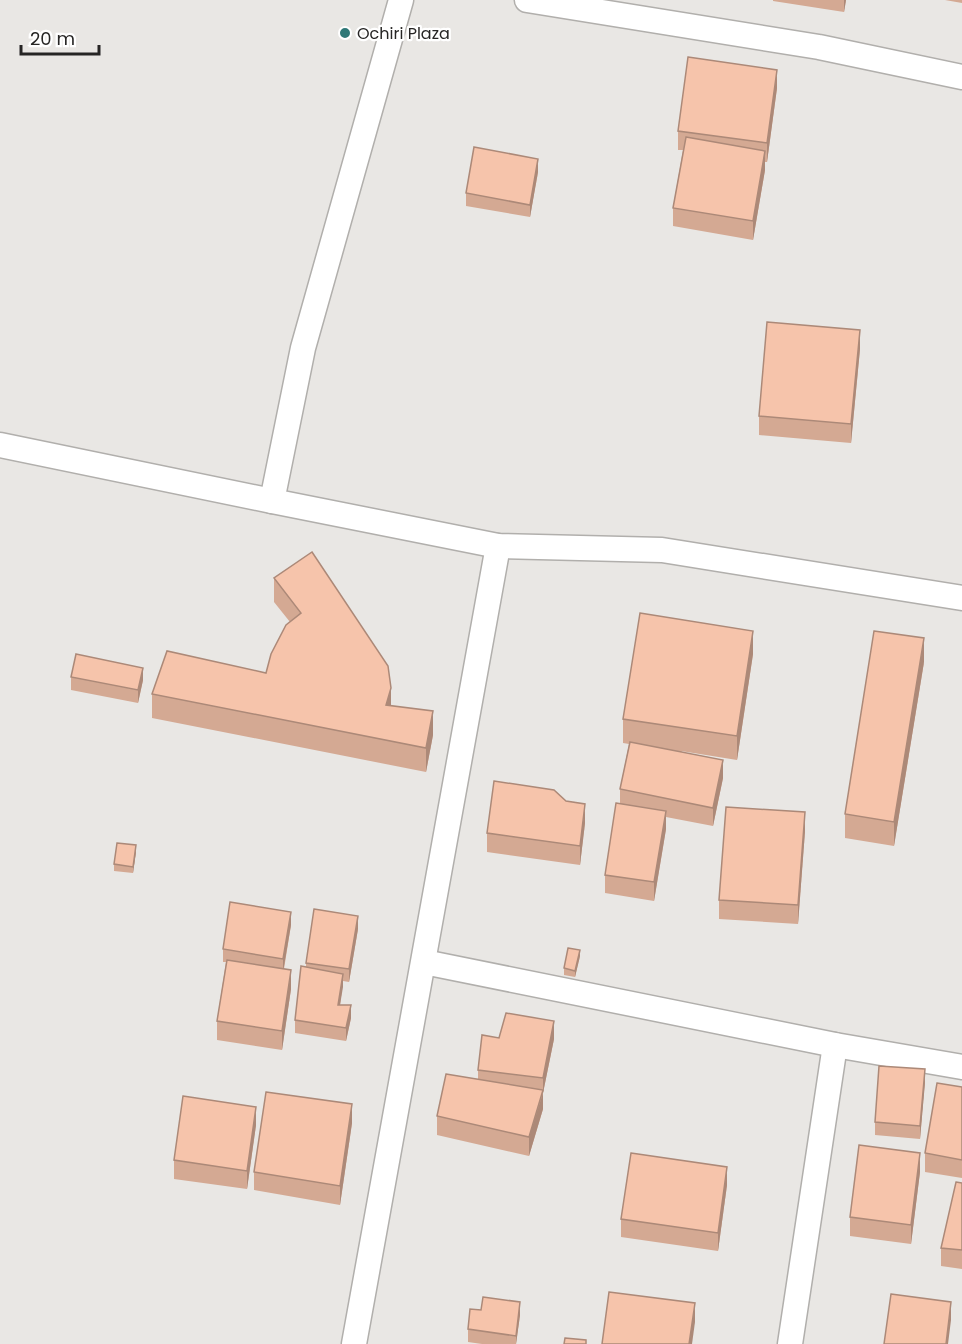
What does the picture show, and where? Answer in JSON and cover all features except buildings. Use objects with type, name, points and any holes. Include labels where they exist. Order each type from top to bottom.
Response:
[{"type":"street","points":[[272,501],[303,348],[401,0]]},
{"type":"street","points":[[526,0],[819,47],[962,77]]},
{"type":"street","points":[[0,445],[498,546],[662,550],[962,598]]},
{"type":"street","points":[[354,1344],[498,546]]},
{"type":"street","points":[[424,962],[835,1045],[962,1067]]},
{"type":"street","points":[[790,1344],[835,1045]]},
{"type":"place","name":"Ochiri Plaza","points":[[345,33]]}]
